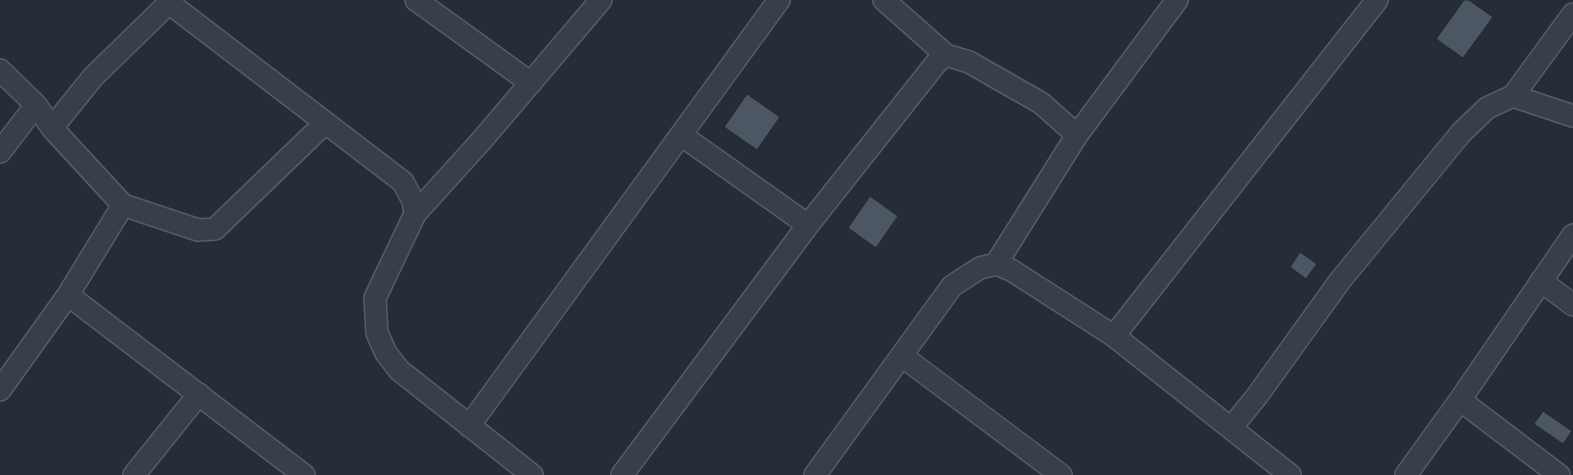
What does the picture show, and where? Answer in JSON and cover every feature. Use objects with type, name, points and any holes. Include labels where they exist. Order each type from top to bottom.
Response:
[{"type":"street","points":[[416,0],[531,83]]},
{"type":"street","points":[[532,475],[398,370],[386,354],[378,333],[375,298],[415,214],[531,83],[601,0]]},
{"type":"street","points":[[469,426],[779,0]]},
{"type":"street","points":[[884,0],[946,55],[969,62],[1041,103],[1077,136]]},
{"type":"street","points":[[1114,336],[1377,0]]},
{"type":"street","points":[[52,128],[93,77],[167,1],[403,182],[413,201],[415,214]]},
{"type":"street","points":[[996,264],[1077,136],[1171,2]]},
{"type":"street","points":[[1231,428],[1339,282],[1461,133],[1487,108],[1513,96],[1573,14]]},
{"type":"street","points":[[622,475],[808,225],[937,62],[946,55]]},
{"type":"street","points":[[0,70],[36,105],[52,128],[123,205],[198,230],[215,229],[325,123]]},
{"type":"street","points":[[1513,96],[1573,116]]},
{"type":"street","points":[[0,152],[36,105]]},
{"type":"street","points":[[681,135],[808,225]]},
{"type":"street","points":[[0,390],[68,295],[123,205]]},
{"type":"street","points":[[1406,475],[1573,235]]},
{"type":"street","points":[[815,475],[952,286],[980,268],[996,264],[1011,270],[1114,336],[1290,475]]},
{"type":"street","points":[[1541,281],[1573,306]]},
{"type":"street","points":[[68,295],[304,475]]},
{"type":"street","points":[[902,356],[1061,475]]},
{"type":"street","points":[[134,475],[199,394]]},
{"type":"street","points":[[1460,400],[1559,475]]},
{"type":"building","points":[[1464,0],[1469,0],[1493,17],[1463,58],[1436,39]]},
{"type":"building","points":[[747,94],[780,117],[757,150],[724,127]]},
{"type":"building","points":[[870,196],[898,216],[876,248],[848,228]]},
{"type":"building","points":[[1300,252],[1317,264],[1306,279],[1290,267]]},
{"type":"building","points":[[1543,411],[1572,431],[1563,444],[1534,424]]}]
